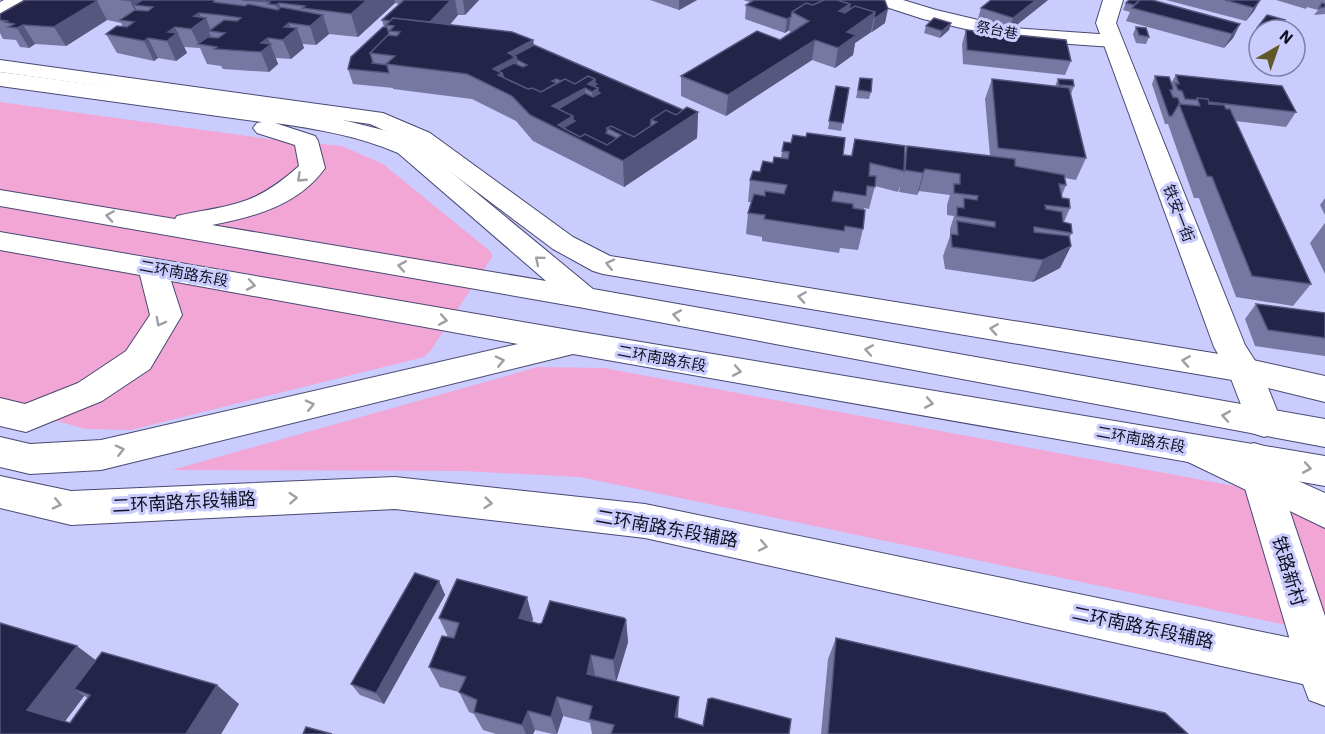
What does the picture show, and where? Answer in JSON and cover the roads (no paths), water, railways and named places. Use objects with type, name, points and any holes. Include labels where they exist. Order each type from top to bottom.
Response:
[{"type":"main road","points":[[0,10],[19,0]]},
{"type":"main road","name":"祭台巷","points":[[884,0],[930,15],[1012,34],[1113,41]]},
{"type":"main road","name":"铁安一街","points":[[1113,0],[1106,23],[1230,347],[1244,370],[1260,454]]},
{"type":"main road","points":[[0,66],[375,118],[421,138],[563,243],[603,264],[1244,370],[1325,389]]},
{"type":"main road","points":[[0,79],[331,124],[378,136],[407,148],[584,298]]},
{"type":"main road","points":[[0,92],[271,129],[306,141],[312,168],[288,190],[247,210],[168,225]]},
{"type":"main road","points":[[0,198],[584,298],[1325,471]]},
{"type":"main road","name":"二环南路东段","points":[[0,241],[575,343],[1191,447],[1260,454]]},
{"type":"main road","points":[[0,412],[26,418],[90,392],[138,360],[166,315],[152,267]]},
{"type":"main road","points":[[0,452],[30,459],[101,455],[575,343]]},
{"type":"main road","points":[[1260,454],[1325,433]]},
{"type":"main road","points":[[1260,454],[1325,511]]},
{"type":"main road","name":"铁路新村","points":[[1260,454],[1323,672]]},
{"type":"main road","name":"二环南路东段辅路","points":[[0,492],[71,508],[395,493],[645,520],[1323,672]]}]
